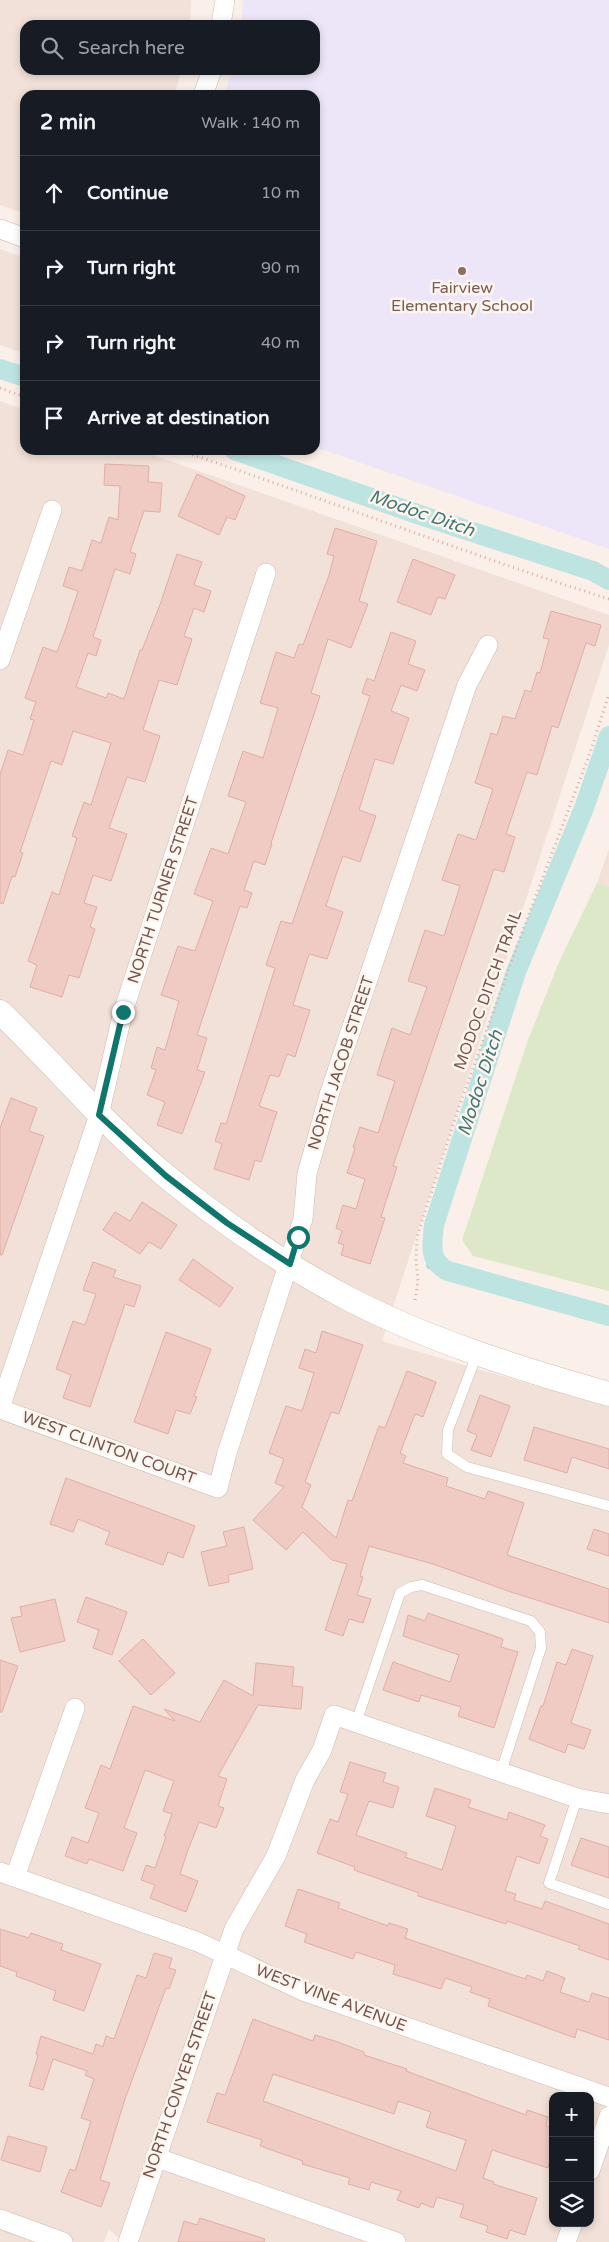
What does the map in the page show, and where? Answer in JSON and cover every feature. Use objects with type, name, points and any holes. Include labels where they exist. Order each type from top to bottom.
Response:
[{"type":"street","points":[[222,20],[225,0]]},
{"type":"street","points":[[204,90],[210,75]]},
{"type":"street","points":[[0,229],[20,236]]},
{"type":"street","points":[[0,660],[52,510]]},
{"type":"street","name":"NORTH TURNER STREET","points":[[0,1408],[99,1115],[123,1012],[266,572]]},
{"type":"street","name":"NORTH JACOB STREET","points":[[218,1488],[227,1453],[290,1264],[303,1219],[307,1174],[329,1095],[467,685],[488,645]]},
{"type":"street","points":[[0,1012],[99,1115],[166,1176],[227,1223],[290,1264],[358,1304],[477,1354],[609,1394]]},
{"type":"street","name":"WEST CLINTON COURT","points":[[0,1408],[218,1488]]},
{"type":"street","points":[[7,1874],[75,1708]]},
{"type":"street","name":"NORTH CONYER STREET","points":[[128,2242],[155,2157],[234,1929],[276,1856],[306,1780],[322,1750],[334,1715],[356,1723]]},
{"type":"street","points":[[356,1723],[578,1798],[609,1804]]},
{"type":"street","name":"WEST VINE AVENUE","points":[[7,1874],[198,1942],[224,1956],[302,1991],[609,2096]]},
{"type":"street","points":[[594,2159],[609,2116]]},
{"type":"street","points":[[155,2157],[396,2242]]},
{"type":"street","points":[[0,2220],[63,2242]]},
{"type":"street","points":[[566,2242],[571,2227]]},
{"type":"lane","points":[[477,1354],[448,1430],[447,1454],[467,1467],[609,1506]]},
{"type":"lane","points":[[356,1723],[400,1593],[411,1587],[422,1585],[532,1621],[540,1632],[541,1648],[501,1772]]},
{"type":"lane","points":[[578,1798],[549,1883],[609,1904]]},
{"type":"path","points":[[0,388],[20,395]]},
{"type":"path","points":[[193,455],[301,491],[516,570],[609,599]]},
{"type":"path","name":"MODOC DITCH TRAIL","points":[[415,1300],[418,1281],[416,1261],[418,1237],[458,1110],[524,926],[590,753],[609,694]]},
{"type":"shaded area","points":[[0,0],[191,0],[190,20],[20,20],[20,75],[180,75],[176,90],[20,90],[20,212],[0,205]]},
{"type":"shaded area","name":"Fairview Elementary School","points":[[243,0],[609,0],[609,549],[320,449],[320,90],[226,90],[230,75],[320,75],[320,20],[241,20]]},
{"type":"shaded area","points":[[0,249],[20,256],[20,352],[0,345]]},
{"type":"shaded area","points":[[0,401],[20,408],[20,455],[153,455],[609,615],[609,645],[382,1341],[609,1407],[609,2242],[123,2242],[109,2229],[104,2242],[0,2242]]},
{"type":"shaded area","points":[[609,849],[609,887],[597,883]]},
{"type":"green space","points":[[597,883],[609,887],[609,1291],[473,1256],[462,1240],[528,1040],[558,964]]},
{"type":"building","points":[[105,464],[149,466],[148,482],[162,483],[160,512],[144,511],[130,552],[136,554],[130,574],[115,569],[93,637],[101,640],[96,656],[88,653],[76,687],[106,698],[108,693],[124,699],[140,650],[142,650],[161,602],[177,554],[202,562],[194,585],[211,591],[204,612],[194,608],[184,636],[192,639],[177,685],[159,680],[143,730],[160,736],[145,782],[127,777],[109,828],[127,834],[111,881],[93,875],[84,903],[97,907],[90,927],[95,929],[79,978],[69,975],[62,997],[30,987],[37,965],[28,961],[52,892],[59,895],[77,838],[72,836],[84,802],[91,805],[111,743],[73,731],[62,765],[51,761],[20,852],[23,853],[15,877],[12,876],[3,904],[0,903],[0,775],[8,750],[23,755],[34,720],[30,719],[36,702],[25,698],[43,647],[57,652],[66,628],[78,591],[63,586],[69,567],[82,571],[92,540],[101,543],[109,517],[118,520],[120,486],[104,485]]},
{"type":"building","points":[[197,474],[245,496],[235,520],[227,517],[219,535],[178,516]]},
{"type":"building","points":[[335,528],[377,541],[359,601],[368,604],[351,648],[328,639],[311,693],[320,696],[272,844],[265,865],[254,861],[244,890],[252,893],[247,908],[240,906],[197,1035],[207,1038],[197,1070],[205,1072],[182,1134],[157,1125],[165,1102],[147,1095],[156,1070],[151,1068],[157,1047],[165,1050],[179,1001],[161,995],[178,946],[195,951],[213,901],[194,894],[211,848],[228,854],[246,802],[228,796],[243,751],[263,758],[278,708],[260,703],[276,652],[294,658],[299,644],[303,645],[329,575],[334,556],[327,554]]},
{"type":"building","points":[[413,559],[455,575],[445,599],[438,597],[431,615],[397,602]]},
{"type":"building","points":[[551,611],[601,625],[595,646],[586,643],[558,728],[552,726],[537,775],[527,772],[506,834],[515,837],[504,872],[494,869],[393,1166],[397,1167],[381,1217],[385,1218],[370,1264],[341,1255],[344,1245],[338,1243],[342,1231],[336,1228],[343,1205],[356,1209],[365,1179],[347,1173],[355,1148],[353,1147],[360,1127],[378,1133],[395,1081],[377,1075],[385,1049],[392,1028],[410,1035],[427,987],[408,981],[425,930],[444,936],[460,886],[442,880],[458,834],[476,840],[493,789],[475,783],[491,733],[497,735],[503,716],[515,719],[525,690],[531,692],[537,672],[540,673],[549,639],[543,638]]},
{"type":"building","points":[[391,632],[416,641],[408,664],[425,670],[417,691],[401,685],[391,711],[409,718],[393,764],[375,759],[359,810],[376,816],[360,862],[343,856],[337,872],[326,906],[343,912],[327,959],[309,954],[293,1005],[310,1010],[295,1057],[287,1054],[279,1077],[270,1075],[259,1106],[277,1112],[261,1162],[255,1160],[249,1180],[214,1169],[222,1144],[215,1141],[221,1123],[226,1124],[275,968],[266,965],[281,921],[292,924],[370,696],[362,693],[367,678],[374,681]]},
{"type":"building","points":[[11,1098],[37,1108],[29,1131],[44,1136],[2,1255],[0,1255],[0,1128]]},
{"type":"building","points":[[142,1202],[177,1225],[161,1249],[149,1242],[140,1254],[103,1230],[115,1212],[130,1221]]},
{"type":"building","points":[[193,1259],[233,1288],[220,1307],[179,1280]]},
{"type":"building","points":[[93,1262],[116,1270],[113,1277],[141,1286],[134,1307],[125,1304],[90,1407],[63,1398],[71,1375],[56,1369],[73,1321],[85,1325],[96,1294],[83,1290]]},
{"type":"building","points":[[322,1331],[363,1345],[339,1414],[331,1412],[305,1482],[311,1485],[302,1507],[336,1538],[348,1500],[352,1501],[379,1426],[385,1428],[407,1371],[436,1382],[423,1417],[415,1414],[400,1453],[406,1456],[403,1463],[448,1478],[446,1486],[485,1499],[488,1491],[524,1503],[507,1555],[609,1589],[609,1623],[511,1592],[433,1564],[369,1546],[360,1576],[363,1577],[357,1595],[371,1599],[363,1623],[349,1619],[343,1636],[325,1630],[347,1564],[332,1560],[303,1532],[286,1550],[253,1520],[284,1487],[275,1483],[284,1459],[269,1453],[286,1406],[302,1411],[314,1373],[299,1368],[305,1349],[316,1353]]},
{"type":"building","points":[[166,1332],[211,1349],[194,1396],[197,1397],[190,1414],[176,1410],[168,1434],[134,1422]]},
{"type":"building","points":[[480,1395],[510,1406],[491,1457],[471,1450],[477,1435],[467,1431]]},
{"type":"building","points":[[534,1427],[609,1449],[609,1469],[572,1457],[567,1473],[524,1460]]},
{"type":"building","points":[[66,1478],[195,1526],[183,1558],[168,1552],[163,1565],[105,1544],[110,1532],[78,1519],[73,1532],[50,1524]]},
{"type":"building","points":[[244,1527],[253,1569],[228,1575],[229,1582],[209,1586],[201,1552],[227,1546],[223,1532]]},
{"type":"building","points":[[594,1529],[609,1534],[609,1556],[587,1549]]},
{"type":"building","points":[[86,1597],[127,1612],[112,1655],[93,1648],[99,1630],[77,1622]]},
{"type":"building","points":[[55,1599],[65,1641],[20,1652],[11,1618],[22,1616],[20,1607]]},
{"type":"building","points":[[428,1613],[503,1639],[501,1647],[518,1652],[494,1728],[458,1716],[461,1707],[421,1695],[419,1702],[383,1690],[393,1662],[450,1682],[459,1655],[403,1636],[408,1615],[425,1621]]},
{"type":"building","points":[[143,1639],[175,1673],[151,1695],[119,1661]]},
{"type":"building","points":[[572,1649],[593,1656],[571,1723],[591,1730],[584,1749],[568,1744],[565,1753],[529,1739],[541,1706],[543,1706],[557,1662],[566,1665]]},
{"type":"building","points":[[0,1660],[18,1666],[2,1712],[0,1712]]},
{"type":"building","points":[[256,1663],[294,1667],[292,1686],[303,1687],[301,1709],[258,1705],[218,1776],[227,1779],[218,1806],[224,1808],[216,1828],[199,1822],[188,1850],[180,1874],[198,1881],[186,1912],[150,1898],[155,1885],[141,1880],[146,1865],[155,1868],[166,1837],[164,1836],[172,1814],[163,1811],[174,1781],[145,1770],[124,1828],[137,1833],[123,1871],[89,1859],[87,1864],[65,1856],[72,1837],[88,1843],[99,1813],[85,1808],[101,1765],[110,1769],[133,1706],[175,1721],[164,1709],[200,1722],[224,1680],[253,1696]]},
{"type":"building","points":[[350,1762],[386,1773],[383,1782],[399,1787],[393,1808],[369,1801],[356,1835],[407,1853],[405,1857],[442,1870],[456,1826],[426,1816],[435,1788],[471,1800],[468,1807],[507,1820],[509,1812],[545,1825],[540,1836],[548,1839],[539,1864],[517,1856],[505,1891],[516,1894],[514,1900],[542,1909],[545,1901],[609,1924],[609,1960],[578,1949],[580,1946],[507,1921],[506,1924],[418,1896],[419,1893],[354,1870],[355,1867],[317,1853],[330,1819],[338,1822],[348,1794],[340,1792]]},
{"type":"building","points":[[581,1838],[609,1847],[609,1878],[571,1865]]},
{"type":"building","points":[[298,1889],[340,1903],[338,1908],[388,1926],[389,1923],[408,1929],[405,1938],[525,1979],[527,1975],[543,1981],[547,1971],[565,1978],[560,1992],[589,2002],[592,1993],[609,1998],[609,2040],[577,2029],[575,2038],[488,2006],[490,1999],[470,1992],[472,1987],[445,1978],[441,1989],[393,1974],[395,1965],[356,1952],[353,1959],[304,1942],[307,1934],[285,1926]]},
{"type":"building","points":[[0,1929],[29,1938],[31,1933],[63,1944],[61,1950],[101,1964],[84,2011],[53,2000],[56,1991],[16,1976],[17,1972],[0,1966]]},
{"type":"building","points":[[154,1953],[172,1958],[169,1968],[176,1970],[169,1989],[166,1988],[125,2099],[100,2180],[110,2183],[101,2207],[61,2192],[70,2169],[75,2171],[91,2121],[81,2118],[94,2079],[85,2075],[87,2071],[53,2059],[43,2090],[29,2086],[38,2055],[36,2054],[41,2036],[93,2054],[96,2044],[103,2047],[106,2036],[114,2039],[137,1975],[146,1978]]},
{"type":"building","points":[[253,2019],[313,2041],[315,2035],[335,2041],[364,2052],[364,2055],[407,2069],[406,2071],[526,2115],[527,2110],[548,2117],[546,2126],[549,2127],[549,2165],[548,2168],[492,2150],[483,2178],[494,2182],[493,2184],[537,2198],[525,2235],[510,2230],[507,2239],[486,2232],[488,2226],[460,2217],[464,2205],[437,2197],[433,2208],[421,2203],[419,2208],[397,2200],[401,2191],[371,2182],[369,2190],[348,2184],[350,2178],[302,2164],[303,2161],[260,2146],[262,2140],[207,2122],[217,2093],[225,2095]],"holes":[[[273,2074],[394,2114],[398,2101],[431,2112],[426,2127],[466,2140],[456,2171],[263,2101]]]},
{"type":"building","points":[[8,2136],[47,2147],[40,2172],[1,2160]]},
{"type":"building","points":[[200,2218],[265,2239],[264,2242],[178,2242],[184,2221],[197,2225]]},
{"type":"waterway","name":"Modoc Ditch","points":[[0,369],[20,375]]},
{"type":"waterway","name":"Modoc Ditch","points":[[248,455],[417,514],[593,571],[609,580]]},
{"type":"waterway","name":"Modoc Ditch","points":[[609,736],[584,808],[516,972],[434,1225],[432,1245],[437,1262],[448,1271],[609,1316]]},
{"type":"waterway","points":[[429,1266],[436,1262]]},
{"type":"place","name":"Fairview Elementary School","points":[[462,271]]},
{"type":"route","points":[[123,1012],[99,1115],[166,1176],[227,1223],[290,1264],[298,1237]]}]
